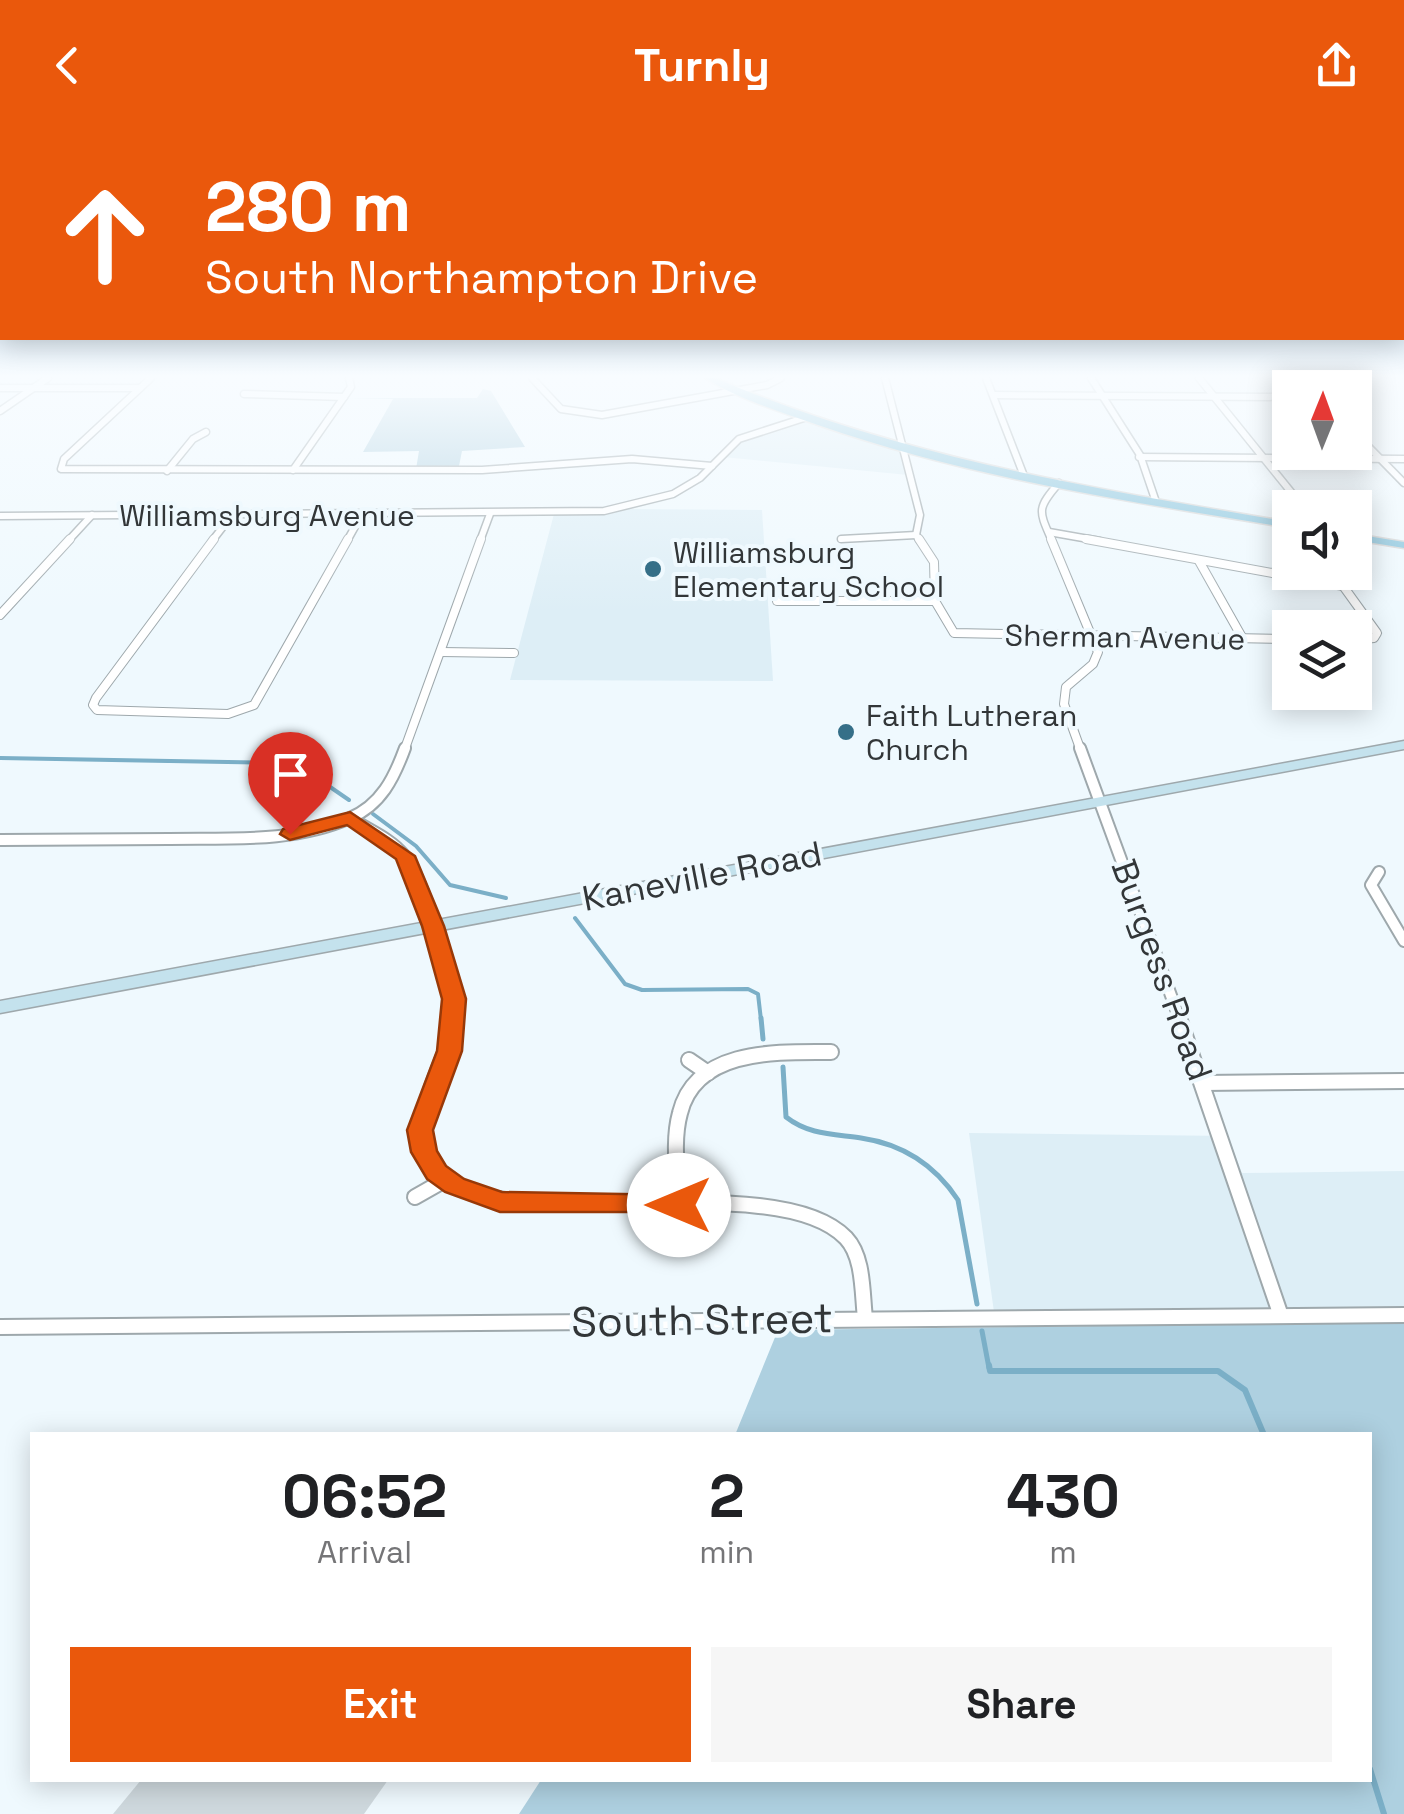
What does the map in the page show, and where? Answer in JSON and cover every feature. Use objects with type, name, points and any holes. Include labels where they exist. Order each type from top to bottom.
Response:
[{"type":"main road","points":[[948,457],[1024,476],[1272,523]]},
{"type":"main road","points":[[1372,540],[1404,546]]},
{"type":"main road","name":"Kaneville Road","points":[[0,1007],[1404,744]]},
{"type":"street","points":[[67,457],[61,469],[482,470],[599,459],[712,466]]},
{"type":"street","points":[[166,471],[179,457]]},
{"type":"street","points":[[293,470],[302,457]]},
{"type":"street","name":"Williamsburg Avenue","points":[[0,516],[490,514],[628,508],[683,489],[721,457]]},
{"type":"street","points":[[777,601],[935,601],[934,562],[916,535],[920,515],[905,457]]},
{"type":"street","points":[[1017,457],[1024,476]]},
{"type":"street","points":[[1156,502],[1139,457],[1404,459]]},
{"type":"street","points":[[1378,457],[1404,483]]},
{"type":"street","points":[[1266,458],[1290,490]]},
{"type":"street","points":[[1059,483],[1040,506],[1094,637]]},
{"type":"street","points":[[232,515],[96,698],[93,705],[97,710],[228,714],[248,710],[261,696],[362,514]]},
{"type":"street","points":[[0,840],[252,838],[295,833],[350,818],[380,800],[394,778],[490,514]]},
{"type":"street","points":[[0,615],[92,515]]},
{"type":"street","points":[[1050,532],[1272,573]]},
{"type":"street","points":[[841,539],[916,535]]},
{"type":"street","points":[[1199,560],[1243,638]]},
{"type":"street","name":"Sherman Avenue","points":[[935,601],[948,628],[960,635],[1272,639]]},
{"type":"street","name":"Burgess Road","points":[[1094,637],[1097,658],[1066,687],[1063,698],[1203,1083],[1281,1316]]},
{"type":"street","points":[[441,652],[514,653]]},
{"type":"street","points":[[350,818],[405,856],[450,979],[455,1015],[450,1051],[420,1130],[431,1166],[445,1180],[485,1198],[512,1204],[780,1204],[820,1216],[838,1228],[852,1248],[864,1318]]},
{"type":"street","points":[[1379,872],[1371,885],[1404,941]]},
{"type":"street","points":[[679,1205],[680,1112],[691,1086],[726,1062],[764,1054],[831,1052]]},
{"type":"street","points":[[689,1060],[708,1073]]},
{"type":"street","points":[[1203,1083],[1404,1081]]},
{"type":"street","points":[[415,1197],[445,1180]]},
{"type":"street","name":"South Street","points":[[0,1327],[1404,1314]]},
{"type":"shaded area","points":[[418,457],[461,457],[459,466],[416,469]]},
{"type":"shaded area","points":[[723,457],[903,457],[908,475]]},
{"type":"shaded area","name":"Williamsburg Elementary School","points":[[626,509],[762,510],[773,681],[510,680],[554,514]]},
{"type":"shaded area","points":[[969,1133],[1228,1136],[1242,1173],[1404,1171],[1404,1308],[994,1312]]},
{"type":"shaded area","points":[[1404,1322],[1404,1814],[519,1814],[540,1782],[1372,1782],[1372,1432],[736,1432],[778,1330]]},
{"type":"building","points":[[139,1782],[387,1782],[364,1814],[113,1814]]},
{"type":"waterway","points":[[307,769],[314,756]]},
{"type":"waterway","points":[[0,758],[280,763],[304,769],[349,800]]},
{"type":"waterway","points":[[373,814],[416,846],[450,885],[506,898]]},
{"type":"waterway","points":[[575,918],[625,984],[642,990],[748,989],[758,994],[761,1020]]},
{"type":"waterway","points":[[761,1018],[763,1039]]},
{"type":"waterway","points":[[783,1067],[786,1117],[813,1130],[876,1141],[904,1151],[949,1188],[958,1200],[977,1304]]},
{"type":"waterway","points":[[982,1331],[989,1368]]},
{"type":"waterway","points":[[989,1365],[990,1371],[1218,1371],[1245,1390],[1263,1432]]},
{"type":"waterway","points":[[1372,1775],[1384,1814]]},
{"type":"place","name":"Williamsburg Elementary School","points":[[653,569]]},
{"type":"place","name":"Faith Lutheran Church","points":[[846,732]]},
{"type":"route","points":[[290,834],[350,818],[405,856],[433,926],[454,999],[450,1051],[427,1103],[420,1130],[431,1166],[445,1180],[485,1198],[528,1205],[679,1205]]}]
